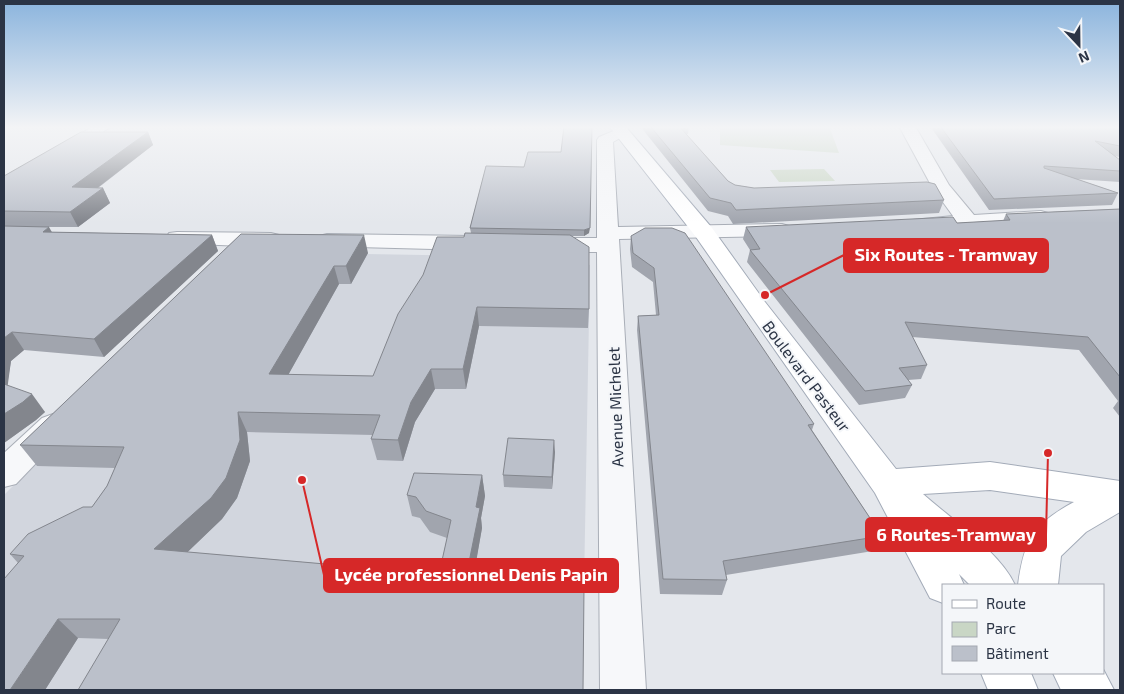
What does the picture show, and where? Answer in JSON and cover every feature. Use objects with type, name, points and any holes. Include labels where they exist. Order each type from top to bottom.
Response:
[{"type":"main road","name":"Boulevard Pasteur","points":[[643,158],[704,233],[767,323],[887,483],[943,584]]},
{"type":"main road","points":[[887,483],[990,476],[1120,495]]},
{"type":"main road","name":"Boulevard Pasteur","points":[[887,483],[980,568],[994,584]]},
{"type":"main road","points":[[1038,584],[1043,549],[1073,521],[1120,495]]},
{"type":"main road","points":[[1004,674],[1015,690]]},
{"type":"main road","points":[[1077,674],[1091,690]]},
{"type":"street","points":[[4,186],[50,158]]},
{"type":"street","name":"Avenue Michelet","points":[[606,158],[623,690]]},
{"type":"street","points":[[925,158],[941,187],[968,221]]},
{"type":"street","points":[[899,224],[1060,216]]},
{"type":"street","points":[[533,244],[800,229]]},
{"type":"street","points":[[158,238],[493,244]]},
{"type":"street","points":[[218,265],[245,239]]},
{"type":"street","points":[[4,474],[68,411]]},
{"type":"shaded area","points":[[254,252],[535,257],[590,265],[582,690],[4,690],[4,495],[242,255]]},
{"type":"green space","points":[[824,169],[835,181],[779,182],[770,170]]},
{"type":"building","points":[[35,158],[112,158],[72,187],[103,188],[70,212],[4,211],[4,176]]},
{"type":"building","points":[[526,158],[591,158],[590,228],[584,230],[470,228],[486,166],[524,167]]},
{"type":"building","points":[[677,158],[708,158],[728,181],[735,185],[754,188],[927,182],[935,184],[944,200],[736,210],[731,203],[710,198]]},
{"type":"building","points":[[964,158],[1118,158],[1120,160],[1120,171],[1044,166],[1044,168],[1118,193],[994,199]]},
{"type":"building","points":[[1120,209],[1120,377],[1088,337],[905,322],[927,365],[899,368],[912,385],[865,391],[750,250],[760,249],[746,227],[953,217],[957,223],[1010,220],[1006,214]]},
{"type":"building","points":[[4,226],[49,227],[43,232],[212,235],[94,339],[12,332],[4,338]]},
{"type":"building","points":[[645,228],[672,228],[685,233],[814,424],[808,425],[882,536],[723,561],[727,580],[663,579],[638,316],[659,315],[654,268],[633,253],[631,236]]},
{"type":"building","points":[[465,233],[570,235],[589,247],[589,309],[477,307],[463,369],[431,369],[411,402],[398,440],[371,439],[380,415],[238,412],[240,440],[226,478],[211,498],[154,549],[439,574],[451,520],[426,511],[416,497],[407,495],[414,473],[482,475],[476,507],[480,508],[466,577],[584,587],[583,690],[78,690],[120,619],[58,619],[10,690],[4,690],[4,579],[24,556],[10,554],[28,534],[83,507],[92,507],[107,486],[124,447],[20,445],[241,234],[364,235],[346,266],[334,266],[269,374],[373,376],[398,314],[423,275],[437,237],[464,237]]},
{"type":"building","points":[[4,384],[32,394],[4,414]]},
{"type":"building","points":[[508,438],[554,440],[552,477],[503,475]]},
{"type":"place","name":"Six Routes - Tramway","points":[[765,295]]},
{"type":"place","name":"6 Routes-Tramway","points":[[1048,453]]},
{"type":"place","name":"Lycée professionnel Denis Papin","points":[[302,480]]}]
